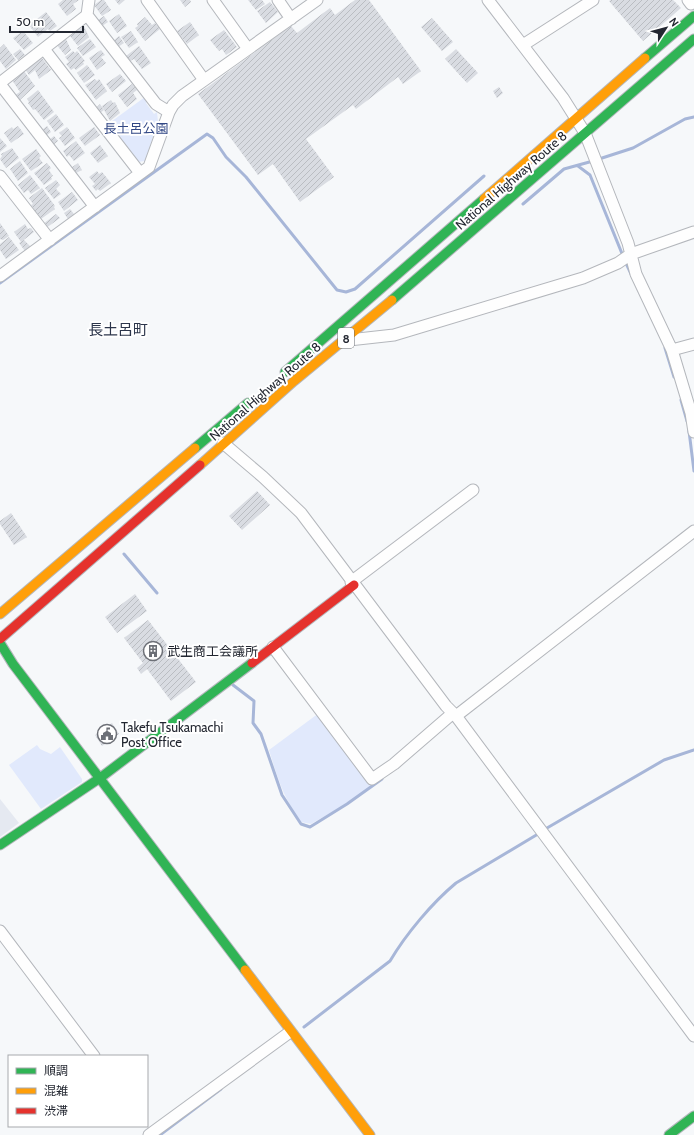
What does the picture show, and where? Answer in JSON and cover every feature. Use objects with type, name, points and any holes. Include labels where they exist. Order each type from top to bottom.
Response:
[{"type":"main road","name":"National Highway Route 8","points":[[275,380],[694,16]]},
{"type":"main road","name":"National Highway Route 8","points":[[0,639],[141,518],[223,443],[694,39]]},
{"type":"main road","name":"National Highway Route 8","points":[[0,614],[256,396]]},
{"type":"main road","points":[[0,845],[100,778],[273,647],[352,583]]},
{"type":"main road","points":[[0,643],[13,664],[290,1032],[370,1135]]},
{"type":"main road","points":[[669,1135],[694,1116]]},
{"type":"street","points":[[88,0],[87,15],[156,104],[169,112]]},
{"type":"street","points":[[147,0],[204,80]]},
{"type":"street","points":[[213,0],[248,49]]},
{"type":"street","points":[[278,0],[291,18]]},
{"type":"street","points":[[2,272],[50,240],[149,167],[169,112],[173,105],[182,96],[317,0]]},
{"type":"street","points":[[488,0],[576,117],[585,133],[631,254],[636,274],[672,350],[693,412],[694,432]]},
{"type":"street","points":[[523,45],[593,0]]},
{"type":"street","points":[[87,15],[0,83],[95,207]]},
{"type":"street","points":[[44,49],[140,173]]},
{"type":"street","points":[[0,176],[50,240]]},
{"type":"street","points":[[344,340],[394,335],[583,278],[618,263],[631,254],[694,232]]},
{"type":"street","points":[[672,350],[694,344]]},
{"type":"street","points":[[223,443],[263,476],[301,513],[352,583],[455,715],[694,1036]]},
{"type":"street","points":[[352,583],[473,490]]},
{"type":"street","points":[[273,647],[372,779],[394,764],[455,715],[694,531]]},
{"type":"street","points":[[0,931],[93,1055]]},
{"type":"street","points":[[150,1132],[290,1032]]},
{"type":"shaded area","points":[[0,799],[19,823],[0,837]]},
{"type":"green space","name":"長土呂公園","points":[[145,97],[148,101],[146,103],[154,114],[157,112],[158,122],[145,161],[137,162],[108,124]]},
{"type":"green space","points":[[319,713],[371,784],[369,788],[339,808],[311,824],[301,822],[285,796],[269,750]]},
{"type":"green space","points":[[37,745],[40,749],[51,754],[60,747],[82,779],[82,782],[41,809],[9,765]]},
{"type":"building","points":[[63,0],[79,0],[73,4],[76,9],[67,16],[58,4]]},
{"type":"building","points":[[101,0],[104,0],[111,10],[102,16],[94,5]]},
{"type":"building","points":[[115,0],[125,0],[119,5]]},
{"type":"building","points":[[180,0],[190,0],[191,2],[185,7]]},
{"type":"building","points":[[248,0],[262,0],[265,4],[256,10]]},
{"type":"building","points":[[355,0],[369,0],[421,71],[403,84],[398,77],[356,109],[353,105],[306,139],[334,177],[300,202],[273,164],[258,175],[198,94],[291,26],[297,33],[330,8],[335,15]]},
{"type":"building","points":[[673,0],[681,8],[643,41],[609,1]]},
{"type":"building","points":[[270,2],[278,12],[266,23],[257,11]]},
{"type":"building","points":[[46,12],[57,26],[50,31],[48,29],[38,37],[29,25]]},
{"type":"building","points":[[119,14],[127,26],[117,33],[109,21]]},
{"type":"building","points":[[104,16],[108,22],[102,26],[98,20]]},
{"type":"building","points":[[145,17],[152,25],[155,23],[160,29],[145,41],[135,28],[138,26],[137,24]]},
{"type":"building","points":[[432,18],[453,42],[442,51],[421,27]]},
{"type":"building","points":[[190,22],[199,35],[187,44],[177,31]]},
{"type":"building","points":[[84,26],[89,37],[78,46],[70,36]]},
{"type":"building","points":[[224,30],[237,47],[226,55],[222,49],[219,51],[210,40]]},
{"type":"building","points":[[23,31],[33,43],[24,50],[13,38]]},
{"type":"building","points":[[131,31],[138,42],[129,48],[121,37]]},
{"type":"building","points":[[119,36],[124,43],[118,47],[113,41]]},
{"type":"building","points":[[65,37],[71,50],[65,55],[56,44]]},
{"type":"building","points":[[90,39],[96,47],[83,56],[77,48]]},
{"type":"building","points":[[4,44],[16,60],[6,69],[0,61],[0,48]]},
{"type":"building","points":[[139,46],[151,63],[142,69],[134,59],[130,61],[126,56]]},
{"type":"building","points":[[20,49],[25,55],[18,60],[13,54]]},
{"type":"building","points":[[456,49],[478,73],[467,83],[445,59]]},
{"type":"building","points":[[101,50],[105,55],[101,57],[106,63],[97,70],[89,58]]},
{"type":"building","points":[[73,51],[75,53],[77,51],[85,61],[83,62],[84,64],[76,70],[74,68],[71,70],[66,64],[69,62],[65,57]]},
{"type":"building","points":[[42,58],[51,70],[39,79],[35,70],[29,75],[25,69],[38,59],[39,60]]},
{"type":"building","points":[[87,65],[95,75],[84,83],[77,73]]},
{"type":"building","points":[[24,71],[35,86],[19,101],[15,95],[20,92],[12,80]]},
{"type":"building","points":[[120,74],[126,81],[112,92],[106,84]]},
{"type":"building","points":[[95,79],[97,81],[99,79],[107,91],[96,100],[85,85]]},
{"type":"building","points":[[132,84],[137,90],[133,93],[137,99],[127,107],[118,95]]},
{"type":"building","points":[[499,87],[503,93],[497,98],[493,91]]},
{"type":"building","points":[[38,90],[54,112],[44,120],[35,109],[33,110],[27,99]]},
{"type":"building","points":[[111,100],[113,103],[115,102],[120,113],[110,121],[102,106]]},
{"type":"building","points":[[100,104],[104,110],[100,113],[96,108]]},
{"type":"building","points":[[56,114],[64,125],[55,132],[47,121]]},
{"type":"building","points":[[18,126],[24,134],[11,143],[4,133],[12,127],[13,129]]},
{"type":"building","points":[[47,126],[51,132],[46,136],[42,130]]},
{"type":"building","points":[[67,127],[75,138],[65,146],[59,138],[62,136],[59,133]]},
{"type":"building","points":[[94,127],[100,135],[85,146],[79,138]]},
{"type":"building","points":[[54,136],[58,141],[53,145],[49,140]]},
{"type":"building","points":[[0,138],[7,146],[0,152]]},
{"type":"building","points":[[76,141],[85,153],[74,161],[69,155],[67,157],[63,151]]},
{"type":"building","points":[[100,145],[108,156],[98,163],[90,153]]},
{"type":"building","points":[[12,148],[19,158],[6,168],[0,159],[2,156],[1,154]]},
{"type":"building","points":[[36,149],[41,156],[39,158],[43,163],[31,171],[22,159]]},
{"type":"building","points":[[20,161],[28,173],[18,181],[10,169]]},
{"type":"building","points":[[47,163],[51,168],[49,170],[53,176],[51,177],[52,179],[44,185],[34,173]]},
{"type":"building","points":[[78,163],[82,170],[76,173],[71,168]]},
{"type":"building","points":[[97,171],[99,174],[102,172],[111,183],[100,191],[98,189],[96,191],[92,186],[95,184],[89,177]]},
{"type":"building","points":[[30,175],[40,188],[31,194],[28,190],[24,193],[18,185]]},
{"type":"building","points":[[56,180],[60,185],[56,189],[61,194],[54,199],[45,188]]},
{"type":"building","points":[[42,188],[55,206],[55,209],[41,219],[31,205],[33,204],[29,198]]},
{"type":"building","points":[[72,192],[78,200],[64,211],[58,202]]},
{"type":"building","points":[[70,209],[74,214],[68,219],[64,213]]},
{"type":"building","points":[[56,214],[60,218],[46,228],[43,224]]},
{"type":"building","points":[[0,223],[9,236],[3,240],[0,239]]},
{"type":"building","points":[[25,224],[28,229],[31,228],[34,232],[21,242],[14,232]]},
{"type":"building","points":[[9,237],[19,250],[6,259],[0,250],[0,244]]},
{"type":"building","points":[[24,240],[30,246],[25,251],[19,243]]},
{"type":"building","points":[[257,491],[270,505],[242,530],[229,516]]},
{"type":"building","points":[[11,513],[27,537],[14,545],[0,524],[0,521]]},
{"type":"building","points":[[135,594],[147,611],[117,633],[105,617]]},
{"type":"building","name":"武生商工会議所","points":[[148,620],[196,682],[171,701],[147,669],[141,674],[137,668],[143,663],[124,638]]},
{"type":"building","points":[[112,723],[119,734],[102,746],[95,735]]},
{"type":"waterway","points":[[599,159],[633,148],[685,119],[694,117]]},
{"type":"waterway","points":[[0,283],[207,134],[213,138],[226,157],[246,177],[337,290],[346,292],[355,289],[484,176]]},
{"type":"waterway","points":[[523,204],[564,169],[593,161]]},
{"type":"waterway","points":[[578,166],[590,175],[623,256]]},
{"type":"waterway","points":[[625,261],[632,276]]},
{"type":"waterway","points":[[665,348],[674,377]]},
{"type":"waterway","points":[[681,400],[687,421]]},
{"type":"waterway","points":[[689,431],[694,471]]},
{"type":"waterway","points":[[124,554],[157,593]]},
{"type":"waterway","points":[[233,685],[254,701],[253,723],[261,734],[282,795],[301,824],[310,827],[347,804],[382,779]]},
{"type":"waterway","points":[[547,828],[664,760],[694,750]]},
{"type":"waterway","points":[[304,1027],[390,961],[420,919],[456,883],[538,834]]},
{"type":"waterway","points":[[160,1135],[221,1089]]},
{"type":"traffic: fast","points":[[645,58],[694,16]]},
{"type":"traffic: fast","points":[[392,300],[694,39]]},
{"type":"traffic: fast","points":[[285,372],[484,199]]},
{"type":"traffic: fast","points":[[195,448],[248,403]]},
{"type":"traffic: fast","points":[[0,643],[13,664],[245,970]]},
{"type":"traffic: fast","points":[[0,845],[100,778],[252,663]]},
{"type":"traffic: fast","points":[[669,1135],[694,1116]]},
{"type":"traffic: slow","points":[[484,199],[645,58]]},
{"type":"traffic: slow","points":[[200,465],[294,381],[392,300]]},
{"type":"traffic: slow","points":[[0,614],[195,448]]},
{"type":"traffic: slow","points":[[245,970],[370,1135]]},
{"type":"traffic: jam","points":[[0,639],[200,465]]},
{"type":"traffic: jam","points":[[252,663],[354,585]]},
{"type":"place","name":"武生商工会議所","points":[[153,651]]},
{"type":"place","name":"Takefu Tsukamachi Post Office","points":[[107,734]]},
{"type":"district","name":"長土呂町","points":[[118,330]]}]
